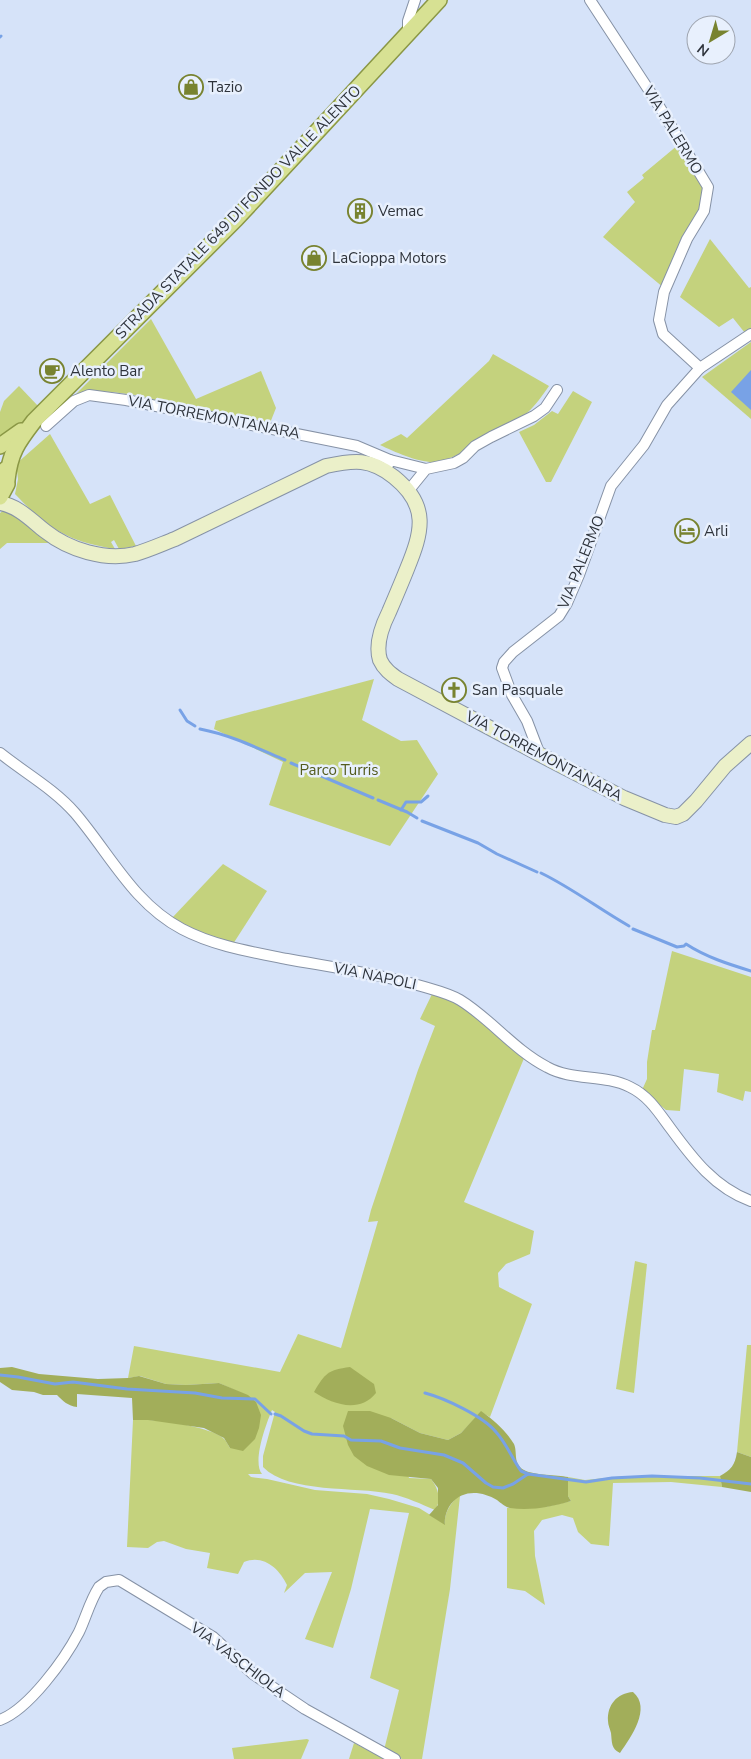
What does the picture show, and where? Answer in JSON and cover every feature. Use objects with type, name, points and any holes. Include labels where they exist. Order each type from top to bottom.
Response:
[{"type":"main road","name":"STRADA STATALE 649 DI FONDO VALLE ALENTO","points":[[5,487],[8,467],[15,447],[236,219],[439,0]]},
{"type":"main road","name":"STRADA STATALE 649 DI FONDO VALLE ALENTO","points":[[0,446],[40,423]]},
{"type":"main road","points":[[0,463],[6,472],[5,487]]},
{"type":"street","points":[[408,33],[408,21],[415,0]]},
{"type":"street","name":"VIA PALERMO","points":[[590,0],[656,101],[708,187],[704,211],[687,239],[664,292],[659,320],[663,334],[700,368]]},
{"type":"street","name":"VIA PALERMO","points":[[540,755],[527,721],[512,695],[502,668],[504,662],[513,652],[559,616],[579,575],[611,486],[644,445],[667,405],[700,368],[751,334]]},
{"type":"street","points":[[387,465],[426,469],[454,463],[483,441],[534,416],[545,408],[557,390]]},
{"type":"street","name":"VIA TORREMONTANARA","points":[[40,423],[74,401],[89,395],[126,400],[357,446],[387,465],[409,490],[415,501],[420,528],[417,544],[381,628],[380,660],[388,672],[540,755],[624,798],[665,815],[676,816],[683,814],[725,766],[751,743]]},
{"type":"street","name":"VIA TORREMONTANARA","points":[[5,487],[13,501],[47,533],[68,545],[89,552],[112,556],[133,554],[152,549],[326,466],[348,461],[387,465]]},
{"type":"street","points":[[409,490],[426,469]]},
{"type":"street","name":"VIA TORREMONTANARA","points":[[0,503],[11,506],[28,517]]},
{"type":"street","name":"VIA NAPOLI","points":[[0,753],[40,782],[74,812],[146,905],[174,925],[215,943],[259,954],[419,985],[458,999],[480,1014],[527,1055],[547,1067],[562,1074],[597,1077],[616,1082],[630,1087],[645,1096],[708,1174],[727,1190],[751,1201]]},
{"type":"street","name":"VIA VASCHIOLA","points":[[0,1720],[15,1711],[40,1688],[59,1664],[78,1633],[99,1587],[106,1582],[118,1580],[123,1581],[212,1637],[253,1674],[305,1708],[395,1759]]},
{"type":"green space","points":[[678,145],[706,189],[703,212],[664,288],[603,237],[635,202],[627,192],[644,178],[642,175]]},
{"type":"green space","points":[[710,239],[749,288],[751,287],[751,331],[745,333],[733,318],[719,327],[680,297]]},
{"type":"green space","points":[[151,319],[196,399],[261,371],[276,408],[270,423],[112,392],[88,391],[72,398]]},
{"type":"green space","points":[[751,342],[751,419],[702,377]]},
{"type":"green space","points":[[493,354],[549,386],[527,413],[496,429],[460,453],[435,462],[422,461],[380,445],[401,434],[407,438],[489,361]]},
{"type":"green space","points":[[19,386],[39,407],[0,443],[0,412],[4,401]]},
{"type":"green space","points":[[573,391],[592,402],[551,482],[546,482],[519,432],[534,425],[552,411],[558,414]]},
{"type":"green space","points":[[50,434],[90,504],[110,495],[136,546],[119,549],[114,540],[111,542],[115,549],[98,546],[59,532],[48,525],[15,494],[18,479],[16,464]]},
{"type":"green space","points":[[4,510],[9,510],[49,543],[7,543],[0,549],[0,513]]},
{"type":"green space","name":"Parco Turris","points":[[374,679],[362,720],[401,741],[417,740],[438,774],[390,846],[269,805],[283,762],[214,729],[216,721]]},
{"type":"green space","points":[[223,864],[267,891],[233,944],[217,940],[171,919]]},
{"type":"green space","points":[[672,951],[751,977],[751,1092],[745,1091],[743,1101],[717,1092],[719,1074],[684,1069],[680,1111],[666,1110],[642,1090],[647,1079],[647,1062],[652,1030],[655,1030]]},
{"type":"green space","points":[[433,992],[451,998],[525,1056],[464,1202],[534,1231],[530,1254],[506,1264],[498,1273],[499,1287],[532,1304],[490,1417],[481,1412],[461,1433],[448,1440],[420,1433],[391,1418],[409,1478],[431,1479],[436,1486],[439,1498],[435,1510],[392,1494],[323,1488],[274,1476],[263,1467],[263,1456],[275,1412],[272,1410],[259,1452],[258,1461],[262,1474],[248,1474],[251,1477],[315,1490],[367,1494],[389,1499],[419,1508],[445,1524],[445,1516],[448,1509],[457,1497],[460,1496],[450,1589],[422,1759],[402,1759],[384,1750],[399,1690],[370,1678],[409,1513],[370,1509],[351,1589],[333,1648],[305,1639],[332,1572],[305,1573],[284,1593],[287,1585],[284,1579],[275,1568],[264,1561],[251,1560],[244,1562],[238,1574],[207,1568],[210,1553],[186,1549],[164,1541],[157,1542],[148,1548],[127,1547],[133,1420],[166,1422],[206,1430],[223,1438],[230,1448],[248,1396],[219,1383],[166,1384],[140,1376],[128,1378],[134,1346],[280,1372],[298,1334],[341,1348],[378,1221],[368,1222],[371,1210],[418,1070],[435,1026],[420,1019]]},
{"type":"green space","points":[[635,1261],[647,1264],[634,1393],[616,1389]]},
{"type":"green space","points":[[747,1345],[751,1345],[751,1457],[737,1452]]},
{"type":"green space","points":[[12,1367],[39,1374],[98,1379],[139,1376],[166,1384],[219,1383],[248,1395],[256,1402],[261,1415],[259,1428],[255,1439],[243,1451],[230,1448],[224,1438],[204,1428],[148,1420],[133,1420],[132,1398],[77,1394],[77,1407],[68,1404],[57,1395],[43,1395],[34,1392],[12,1390],[0,1382],[0,1368]]},
{"type":"green space","points":[[350,1367],[374,1384],[376,1393],[369,1399],[354,1405],[345,1405],[329,1400],[314,1392],[321,1380],[332,1371]]},
{"type":"green space","points":[[348,1411],[370,1411],[391,1418],[420,1433],[448,1440],[461,1433],[481,1411],[491,1418],[511,1439],[515,1447],[519,1466],[526,1471],[568,1477],[568,1496],[571,1501],[540,1508],[518,1509],[506,1507],[497,1500],[479,1493],[467,1494],[456,1499],[450,1506],[445,1517],[445,1525],[429,1515],[438,1505],[438,1488],[431,1479],[389,1475],[367,1466],[354,1456],[348,1445],[343,1426]]},
{"type":"green space","points":[[737,1452],[751,1457],[751,1492],[722,1487],[720,1476],[732,1467]]},
{"type":"green space","points":[[625,1476],[720,1476],[722,1487],[671,1482],[613,1483],[609,1546],[591,1544],[578,1532],[573,1518],[562,1515],[542,1520],[534,1531],[535,1556],[545,1605],[525,1591],[507,1588],[507,1508],[545,1507],[571,1501],[568,1496],[568,1477],[585,1480]]},
{"type":"green space","points":[[633,1692],[641,1706],[640,1714],[634,1731],[620,1753],[613,1745],[608,1722],[609,1710],[618,1697]]},
{"type":"green space","points":[[309,1740],[301,1759],[234,1759],[232,1748]]},
{"type":"green space","points":[[354,1743],[385,1759],[349,1759]]},
{"type":"water","points":[[751,370],[751,410],[731,392]]},
{"type":"waterway","points":[[180,710],[187,721],[195,726]]},
{"type":"waterway","points":[[200,729],[233,738],[285,760]]},
{"type":"waterway","points":[[291,763],[373,798]]},
{"type":"waterway","points":[[401,810],[406,802],[421,802],[428,796]]},
{"type":"waterway","points":[[378,800],[417,818]]},
{"type":"waterway","points":[[422,821],[478,843],[537,872]]},
{"type":"waterway","points":[[541,873],[564,885],[629,926]]},
{"type":"waterway","points":[[633,929],[677,947],[686,944],[709,956],[751,971]]},
{"type":"waterway","points":[[0,1375],[55,1384],[73,1382],[127,1389],[195,1393],[222,1398],[255,1399],[271,1414]]},
{"type":"waterway","points":[[425,1393],[463,1408],[490,1426],[503,1441],[521,1471],[528,1474]]},
{"type":"waterway","points":[[275,1414],[312,1434],[344,1436],[351,1440],[381,1441],[400,1448],[444,1455],[463,1463],[493,1487],[503,1488],[528,1474],[586,1482],[612,1478],[652,1476],[700,1478],[751,1484]]},
{"type":"place","name":"Tazio","points":[[191,87]]},
{"type":"place","name":"Vemac","points":[[360,211]]},
{"type":"place","name":"LaCioppa Motors","points":[[314,258]]},
{"type":"place","name":"Alento Bar","points":[[52,371]]},
{"type":"place","name":"Arli","points":[[687,531]]},
{"type":"place","name":"San Pasquale","points":[[454,690]]}]
